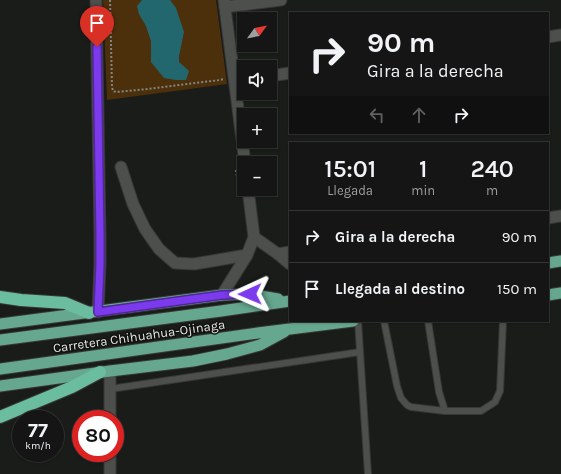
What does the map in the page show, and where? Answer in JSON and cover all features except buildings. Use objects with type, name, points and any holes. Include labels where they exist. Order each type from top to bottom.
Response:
[{"type":"highway","points":[[549,263],[561,261]]},
{"type":"highway","points":[[549,295],[561,293]]},
{"type":"highway","points":[[0,324],[222,295],[250,294],[289,301]]},
{"type":"highway","points":[[0,297],[66,303],[94,312]]},
{"type":"highway","points":[[0,340],[289,301]]},
{"type":"highway","name":"Carretera Chihuahua-Ojinaga","points":[[0,369],[335,322]]},
{"type":"highway","points":[[0,386],[192,361],[227,354],[260,345],[290,329]]},
{"type":"highway","points":[[0,417],[105,372]]},
{"type":"street","points":[[94,312],[100,264],[96,0]]},
{"type":"street","points":[[237,78],[225,4],[281,0]]},
{"type":"street","points":[[549,37],[561,36]]},
{"type":"street","points":[[277,75],[289,73]]},
{"type":"street","points":[[239,100],[244,156]]},
{"type":"street","points":[[121,167],[133,204],[145,229],[159,249],[175,263],[194,264],[246,255]]},
{"type":"street","points":[[222,295],[246,255],[254,237],[249,196]]},
{"type":"street","points":[[549,218],[561,216]]},
{"type":"street","points":[[254,237],[289,263]]},
{"type":"street","points":[[278,254],[289,252]]},
{"type":"street","points":[[105,372],[110,389],[110,410]]},
{"type":"street","points":[[110,462],[110,474]]},
{"type":"lane","points":[[358,322],[368,474]]},
{"type":"lane","points":[[384,322],[397,386],[401,398],[407,405],[445,411],[481,411],[495,402],[500,391],[503,322]]},
{"type":"lane","points":[[428,322],[439,392],[445,411]]},
{"type":"lane","points":[[110,389],[360,352]]},
{"type":"path","points":[[110,0],[112,87],[116,92],[148,90],[237,78]]},
{"type":"shaded area","points":[[103,0],[216,0],[227,84],[107,100]]},
{"type":"water","points":[[142,0],[170,0],[176,8],[184,32],[179,62],[189,71],[186,80],[164,78],[151,62],[151,41],[137,6]]},
{"type":"route","points":[[97,47],[100,235],[98,312],[222,295],[250,294]]}]
